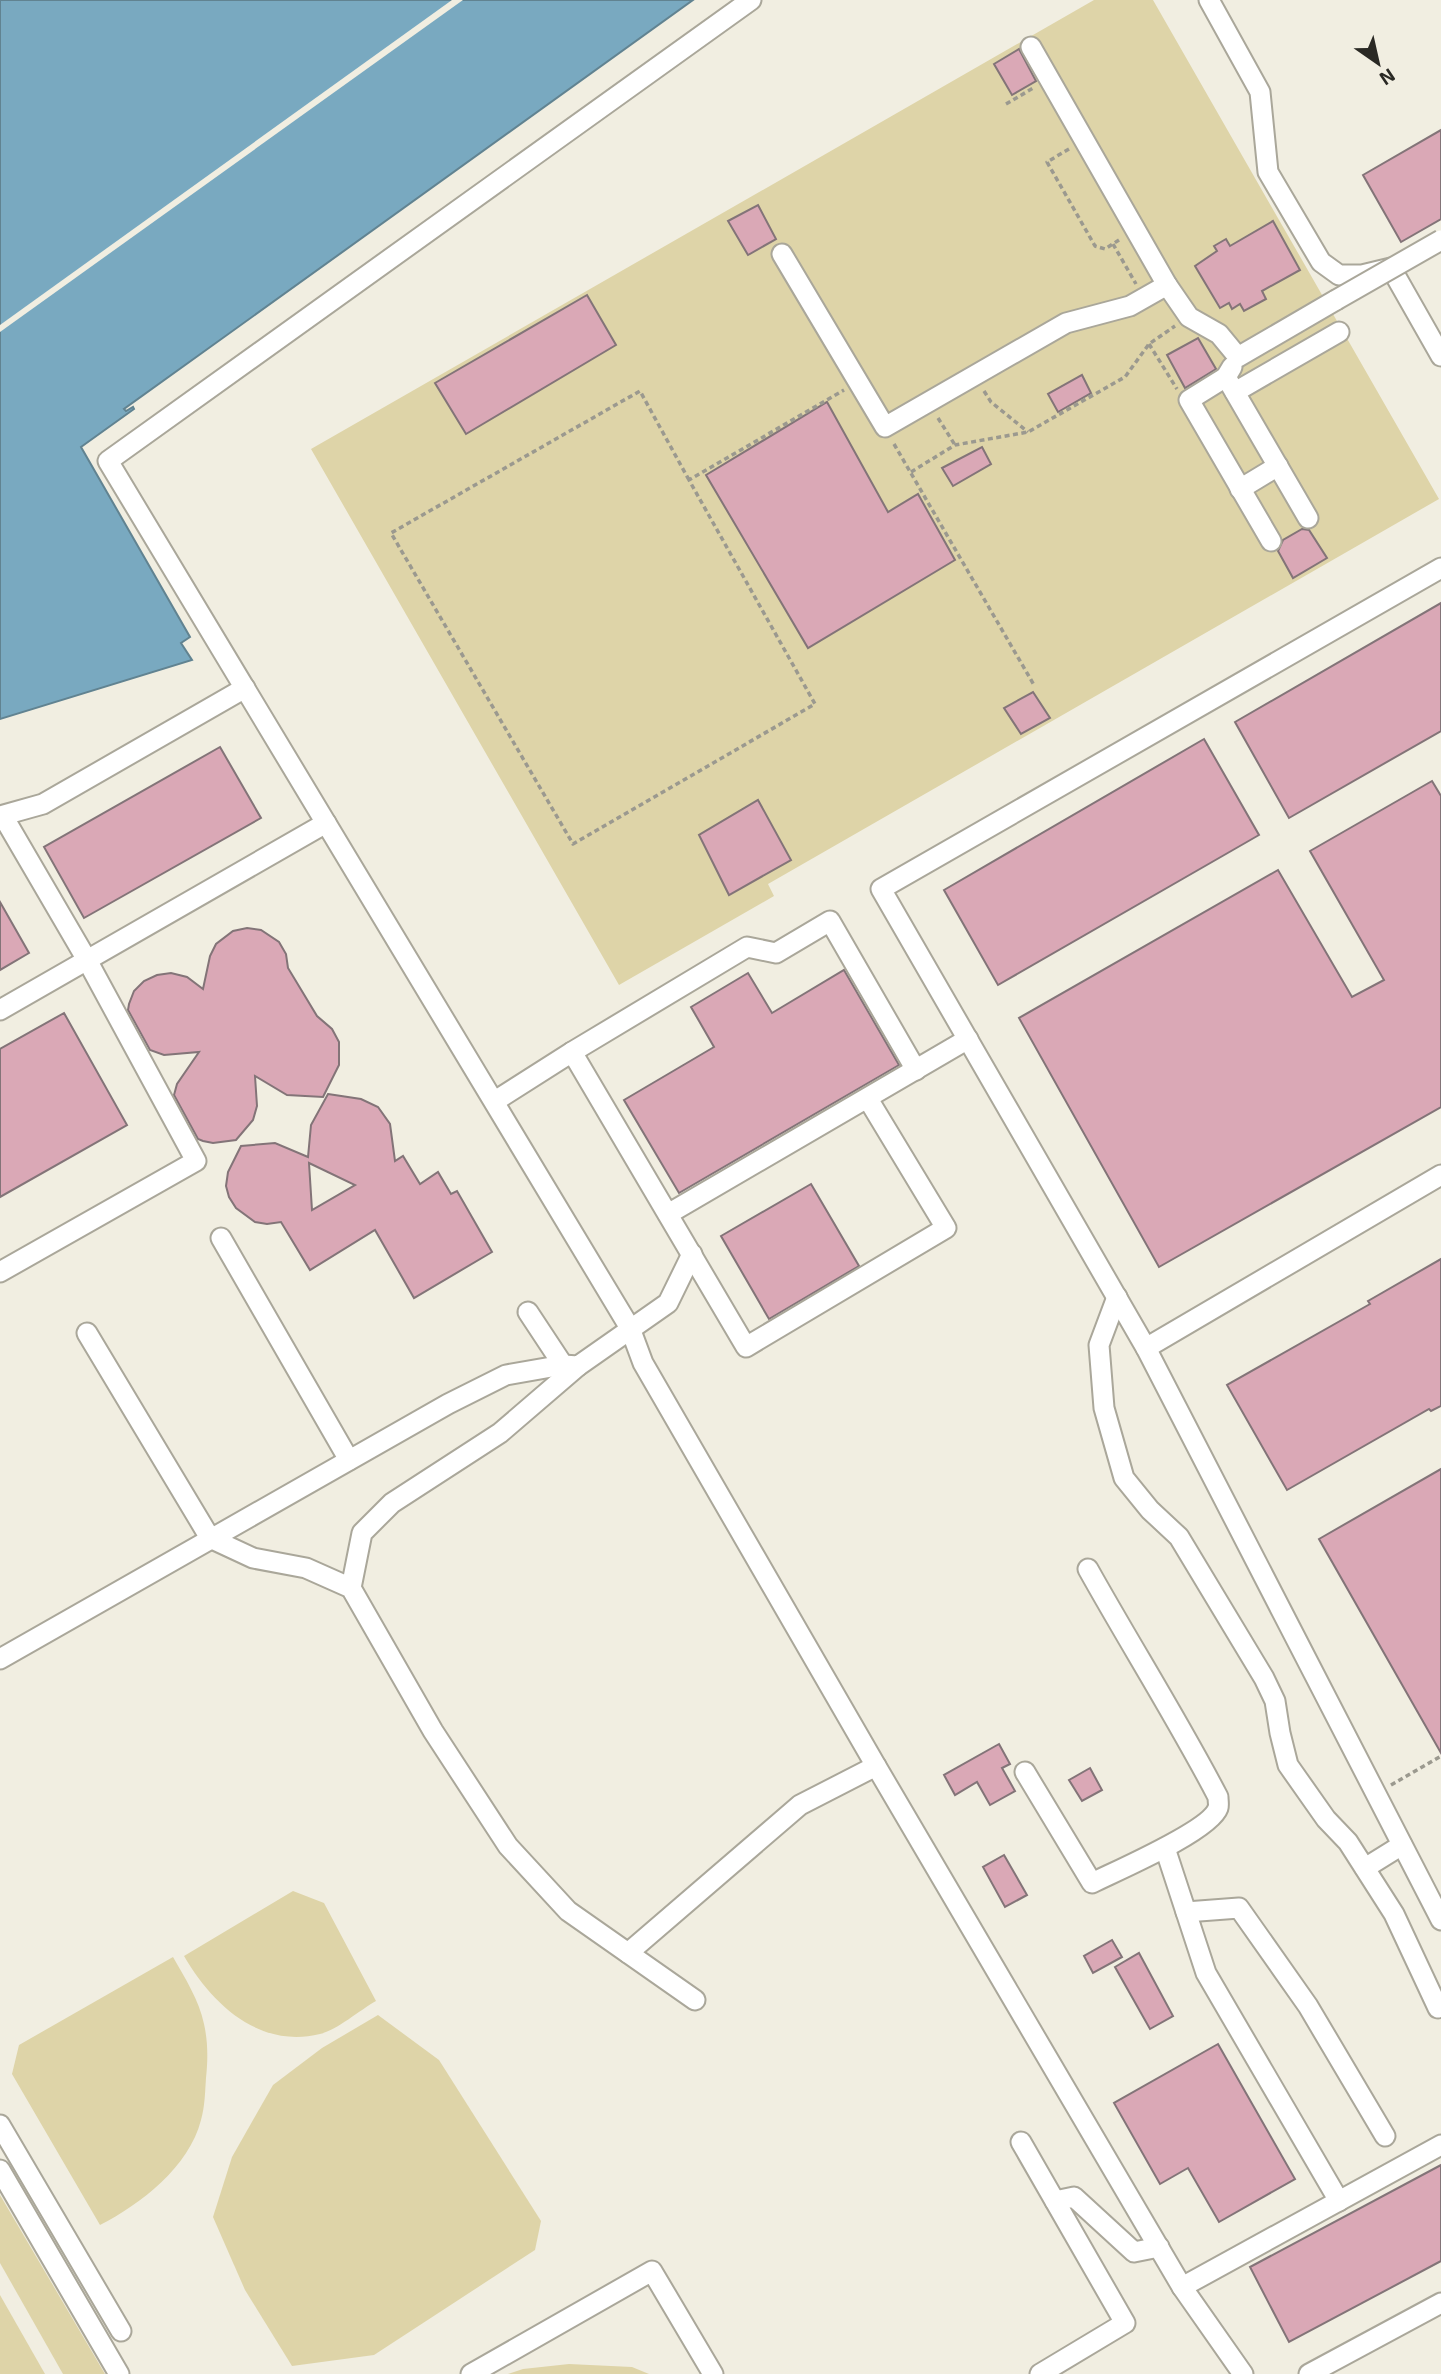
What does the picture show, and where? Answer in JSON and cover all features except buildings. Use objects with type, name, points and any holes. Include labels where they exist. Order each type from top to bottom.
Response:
[{"type":"lane","points":[[751,0],[108,461],[630,1328],[643,1363],[1182,2287],[1243,2374]]},
{"type":"lane","points":[[1209,0],[1260,92],[1268,172],[1321,262],[1339,275],[1362,275],[1391,268],[1441,356]]},
{"type":"lane","points":[[1031,47],[1167,285],[1189,317],[1219,334],[1238,357]]},
{"type":"lane","points":[[1308,518],[1230,385],[1238,357],[1441,240]]},
{"type":"lane","points":[[782,254],[885,427],[1066,323],[1130,306],[1167,285]]},
{"type":"lane","points":[[1271,541],[1189,400],[1292,359],[1339,332]]},
{"type":"lane","points":[[1278,334],[1292,359]]},
{"type":"lane","points":[[1240,489],[1278,466]]},
{"type":"lane","points":[[1441,568],[881,889],[1146,1348],[1441,1920]]},
{"type":"lane","points":[[0,1272],[196,1161],[87,960],[1,816],[43,804],[246,688]]},
{"type":"lane","points":[[0,1010],[326,823]]},
{"type":"lane","points":[[495,1101],[747,947],[776,953],[830,922],[916,1070]]},
{"type":"lane","points":[[668,1214],[968,1039]]},
{"type":"lane","points":[[572,1052],[746,1347],[946,1228],[867,1099]]},
{"type":"lane","points":[[1146,1348],[1441,1175]]},
{"type":"lane","points":[[221,1238],[349,1460]]},
{"type":"lane","points":[[351,1588],[362,1533],[392,1503],[500,1433],[571,1365],[668,1303],[692,1254]]},
{"type":"lane","points":[[1117,1297],[1099,1345],[1104,1408],[1124,1478],[1150,1510],[1179,1537],[1270,1689],[1288,1765],[1326,1819],[1348,1842],[1394,1914],[1438,2008]]},
{"type":"lane","points":[[528,1312],[571,1365]]},
{"type":"lane","points":[[87,1333],[210,1538],[253,1558],[306,1568],[351,1588],[433,1731],[508,1846],[568,1911],[695,2000]]},
{"type":"lane","points":[[0,1659],[448,1404],[506,1375],[571,1365]]},
{"type":"lane","points":[[1025,1772],[1092,1882],[1165,1848],[1207,1821],[1218,1809],[1218,1797],[1185,1735],[1088,1569]]},
{"type":"lane","points":[[628,1953],[800,1805],[876,1766]]},
{"type":"lane","points":[[1365,1868],[1402,1845]]},
{"type":"lane","points":[[1165,1848],[1206,1973],[1339,2201]]},
{"type":"lane","points":[[1186,1912],[1239,1908],[1308,2006],[1385,2136]]},
{"type":"lane","points":[[0,2125],[121,2331]]},
{"type":"lane","points":[[1021,2142],[1125,2323],[1040,2374]]},
{"type":"lane","points":[[1182,2287],[1441,2145]]},
{"type":"lane","points":[[0,2170],[119,2374]]},
{"type":"lane","points":[[1055,2201],[1074,2197],[1134,2252],[1159,2247]]},
{"type":"lane","points":[[471,2374],[652,2271],[713,2374]]},
{"type":"lane","points":[[1309,2374],[1441,2303]]},
{"type":"path","points":[[1006,104],[1048,78]]},
{"type":"path","points":[[1084,140],[1046,162],[1095,246],[1105,248],[1135,229]]},
{"type":"path","points":[[1113,244],[1144,298]]},
{"type":"path","points":[[911,472],[955,445],[1028,432],[1125,377],[1149,344],[1189,317]]},
{"type":"path","points":[[1149,344],[1180,393],[1189,400]]},
{"type":"path","points":[[975,375],[991,402],[1028,432]]},
{"type":"path","points":[[690,480],[858,382]]},
{"type":"path","points":[[640,391],[690,480],[815,704],[573,844],[391,533],[640,391]]},
{"type":"path","points":[[928,402],[955,445]]},
{"type":"path","points":[[885,427],[1034,685]]},
{"type":"path","points":[[1390,1785],[1441,1756]]},
{"type":"shaded area","points":[[1094,0],[1153,0],[1439,499],[768,884],[774,896],[619,985],[311,449]]},
{"type":"shaded area","points":[[293,1891],[324,1903],[376,2001],[327,2032],[298,2037],[277,2035],[240,2019],[208,1991],[184,1956]]},
{"type":"shaded area","points":[[173,1957],[195,1998],[205,2031],[207,2064],[201,2120],[195,2137],[175,2168],[147,2195],[100,2225],[12,2074],[19,2045]]},
{"type":"shaded area","points":[[378,2015],[439,2060],[541,2221],[535,2250],[374,2355],[292,2366],[245,2290],[213,2217],[232,2157],[273,2085],[322,2048]]},
{"type":"shaded area","points":[[0,2195],[105,2374],[63,2374],[0,2263]]},
{"type":"shaded area","points":[[0,2295],[45,2374],[0,2374]]},
{"type":"shaded area","points":[[569,2364],[632,2367],[649,2374],[508,2374],[523,2369]]},
{"type":"water","points":[[0,0],[693,0],[124,409],[134,409],[81,447],[190,637],[181,643],[192,660],[0,719]]},
{"type":"pier","points":[[452,0],[463,0],[0,332],[0,325]]}]
